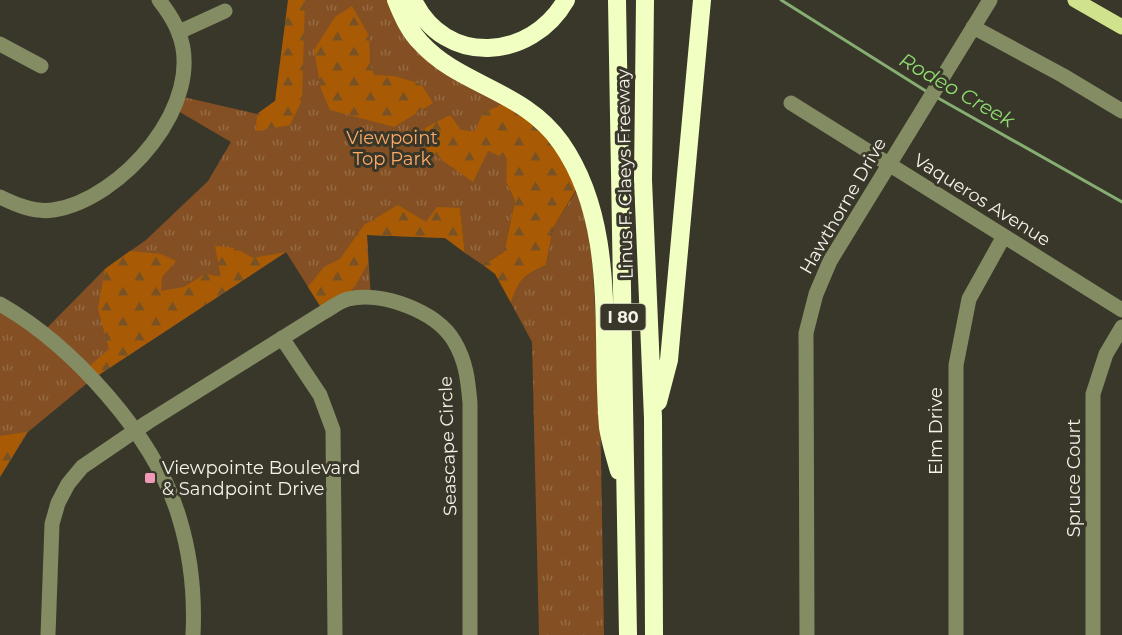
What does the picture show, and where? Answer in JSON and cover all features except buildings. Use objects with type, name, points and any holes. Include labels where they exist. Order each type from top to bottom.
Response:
[{"type":"highway","points":[[396,0],[406,23],[420,43],[441,61],[514,99],[537,116],[559,140],[577,167],[592,205],[600,247],[608,429],[627,503]]},
{"type":"highway","points":[[413,0],[419,14],[433,28],[453,41],[493,48],[513,45],[529,39],[547,26],[566,0]]},
{"type":"highway","name":"Linus F. Claeys Freeway","points":[[617,0],[628,635]]},
{"type":"highway","name":"Linus F. Claeys Freeway","points":[[645,0],[643,180],[653,418],[654,635]]},
{"type":"highway","points":[[653,418],[669,360],[702,0]]},
{"type":"main road","points":[[1075,0],[1122,27]]},
{"type":"street","points":[[0,197],[20,207],[51,210],[81,202],[132,168],[154,142],[179,96],[183,61],[179,32],[159,0]]},
{"type":"street","name":"Hawthorne Drive","points":[[807,635],[806,333],[816,294],[830,261],[990,0]]},
{"type":"street","points":[[179,32],[225,11]]},
{"type":"street","points":[[973,27],[1062,75],[1122,111]]},
{"type":"street","points":[[0,44],[41,66]]},
{"type":"street","name":"Vaqueros Avenue","points":[[791,103],[1122,310]]},
{"type":"street","name":"Elm Drive","points":[[956,635],[956,366],[969,299],[1004,237]]},
{"type":"street","name":"Seascape Circle","points":[[48,635],[52,524],[58,503],[68,484],[82,467],[282,338],[348,299],[370,299],[411,307],[432,318],[453,339],[467,372],[470,403],[470,635]]},
{"type":"street","points":[[0,304],[19,315],[84,371],[135,431],[154,462],[179,515],[190,559],[194,609],[193,635]]},
{"type":"street","name":"Spruce Court","points":[[1093,635],[1093,394],[1106,354],[1122,327]]},
{"type":"street","points":[[282,338],[320,395],[333,430],[335,635]]},
{"type":"green space","points":[[288,0],[305,0],[302,100],[290,125],[256,131],[257,114],[275,101]]},
{"type":"green space","name":"Viewpoint Top Park","points":[[305,0],[396,0],[420,43],[514,99],[506,182],[515,201],[504,252],[483,265],[465,253],[460,209],[445,238],[367,235],[371,299],[324,312],[286,252],[91,380],[28,432],[0,477],[0,304],[42,333],[105,269],[146,240],[208,181],[231,142],[173,108],[179,96],[257,114],[275,101]]},
{"type":"green space","points":[[352,6],[369,36],[370,63],[374,75],[394,76],[421,84],[433,103],[394,127],[330,110],[321,89],[314,50],[335,17]]},
{"type":"green space","points":[[514,99],[582,180],[553,228],[546,265],[523,279],[511,303],[495,274],[483,265],[504,252],[515,201],[506,182],[507,159],[488,151],[473,182],[426,149],[425,128],[450,115],[461,130],[475,131],[483,113]]},
{"type":"green space","points":[[576,191],[591,235],[600,402],[604,635],[539,635],[532,342],[511,303],[523,279],[546,265],[553,228]]},
{"type":"green space","points":[[398,205],[426,222],[437,207],[460,208],[465,253],[445,238],[367,235],[368,263],[348,299],[324,312],[308,287],[324,267],[340,259],[364,225]]},
{"type":"green space","points":[[215,246],[235,248],[253,258],[286,252],[91,380],[84,371],[109,349],[98,309],[105,269],[130,251],[161,254],[176,261],[162,277],[161,291],[184,287],[205,274],[221,277]]},
{"type":"green space","points":[[27,432],[0,477],[0,436]]},
{"type":"waterway","name":"Rodeo Creek","points":[[781,0],[929,93]]},
{"type":"waterway","name":"Rodeo Creek","points":[[938,98],[1122,202]]},
{"type":"place","name":"Viewpointe Boulevard & Sandpoint Drive","points":[[150,478]]}]
